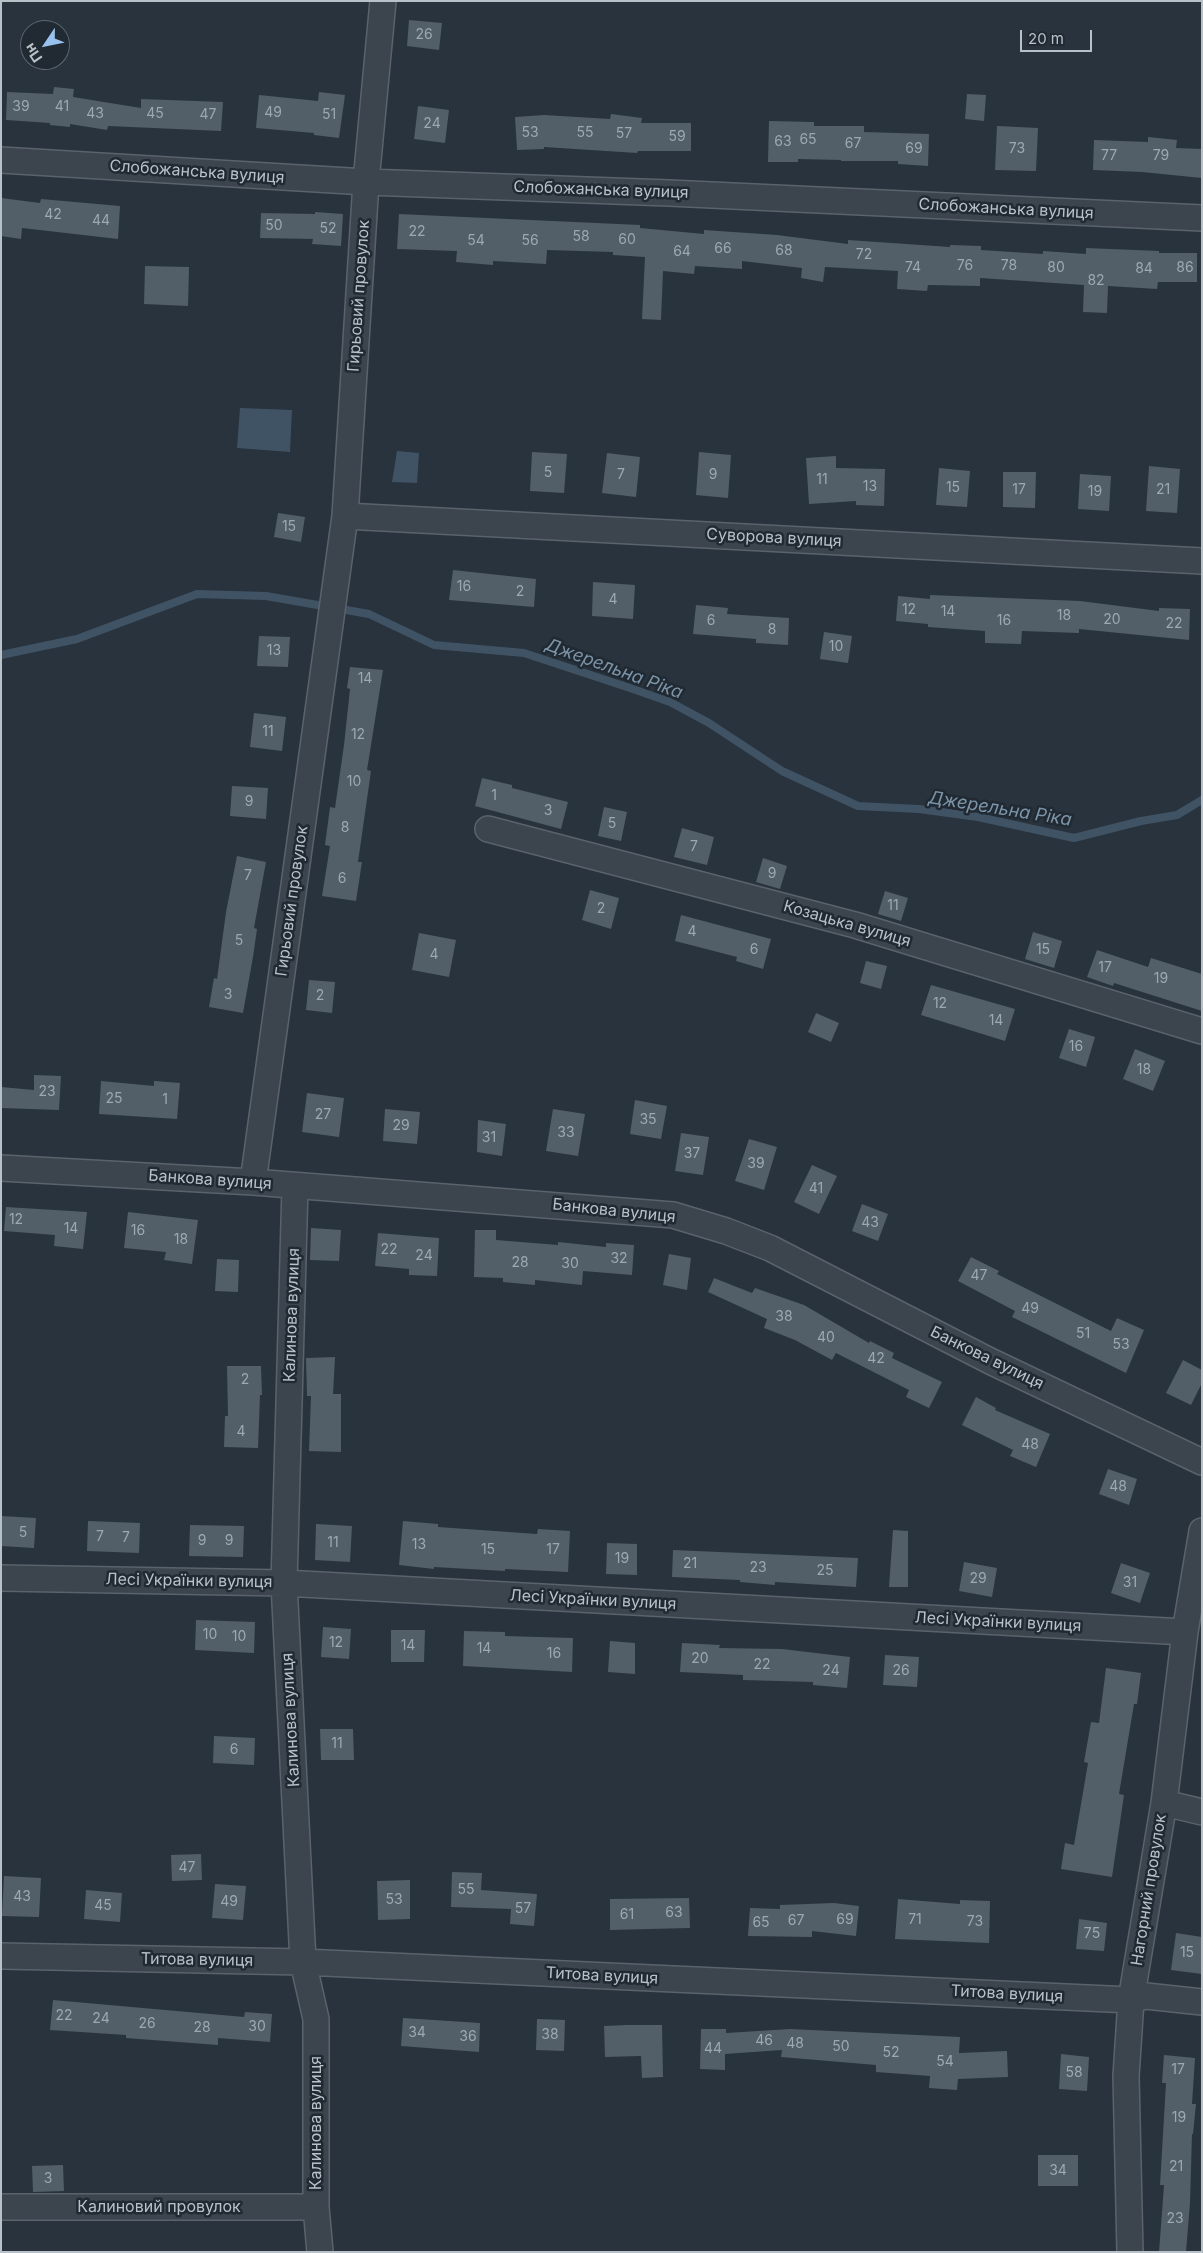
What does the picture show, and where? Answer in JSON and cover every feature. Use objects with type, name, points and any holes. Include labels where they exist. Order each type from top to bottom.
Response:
[{"type":"street","name":"Гирьовий провулок","points":[[253,1182],[345,516],[366,182],[384,1]]},
{"type":"street","name":"Слобожанська вулиця","points":[[1,160],[366,182],[669,192],[1202,218]]},
{"type":"street","name":"Суворова вулиця","points":[[345,516],[1202,561]]},
{"type":"street","name":"Козацька вулиця","points":[[488,829],[855,925],[1202,1031]]},
{"type":"street","name":"Банкова вулиця","points":[[1,1168],[253,1182],[673,1216],[719,1228],[770,1248],[990,1361],[1202,1462]]},
{"type":"street","name":"Калинова вулиця","points":[[295,1186],[284,1583],[303,1962],[316,2019],[316,2207],[320,2252]]},
{"type":"street","name":"Нагорний провулок","points":[[1130,2252],[1126,2076],[1131,2000],[1164,1803],[1185,1632],[1202,1530]]},
{"type":"street","name":"Лесі Українки вулиця","points":[[1,1578],[284,1583],[1185,1632]]},
{"type":"street","points":[[1164,1803],[1202,1812]]},
{"type":"street","name":"Титова вулиця","points":[[1,1956],[303,1962],[1131,2000],[1146,1996],[1202,2002]]},
{"type":"street","name":"Калиновий провулок","points":[[1,2207],[316,2207]]},
{"type":"water","points":[[240,408],[292,410],[290,452],[237,448]]},
{"type":"water","points":[[397,451],[419,453],[417,483],[392,482]]},
{"type":"building","points":[[409,20],[442,23],[439,50],[407,46]]},
{"type":"building","points":[[54,87],[74,89],[73,97],[141,108],[141,99],[223,102],[221,131],[108,126],[107,130],[70,124],[70,127],[50,125],[50,123],[6,120],[7,92],[53,94]]},
{"type":"building","points":[[319,92],[345,95],[339,138],[314,135],[314,133],[256,128],[259,95],[318,101]]},
{"type":"building","points":[[967,94],[986,95],[984,121],[965,119]]},
{"type":"building","points":[[418,106],[449,110],[445,143],[414,139]]},
{"type":"building","points":[[611,114],[642,118],[641,123],[691,123],[691,151],[638,151],[637,153],[544,147],[544,149],[517,150],[515,117],[544,115],[610,119]]},
{"type":"building","points":[[769,121],[814,122],[814,126],[864,126],[864,132],[929,134],[928,166],[898,164],[898,161],[798,159],[798,162],[768,162]]},
{"type":"building","points":[[997,126],[1038,128],[1036,171],[995,170]]},
{"type":"building","points":[[1148,137],[1177,140],[1176,148],[1202,149],[1202,178],[1142,172],[1093,170],[1094,140],[1148,142]]},
{"type":"building","points":[[1,198],[40,203],[41,199],[120,206],[118,239],[22,228],[21,239],[1,236]]},
{"type":"building","points":[[315,212],[343,214],[341,246],[312,244],[313,239],[260,238],[261,213],[315,214]]},
{"type":"building","points":[[399,214],[640,225],[640,228],[704,234],[704,230],[777,235],[848,244],[848,240],[950,247],[950,245],[981,246],[981,250],[1043,254],[1043,251],[1086,254],[1086,248],[1159,251],[1159,253],[1197,253],[1197,282],[1158,282],[1157,289],[1108,286],[1107,313],[1083,312],[1084,285],[980,278],[980,286],[928,285],[927,291],[897,289],[898,271],[825,267],[823,282],[801,278],[802,268],[742,261],[742,269],[695,266],[694,274],[663,271],[661,320],[642,319],[645,257],[613,255],[613,252],[547,250],[546,264],[493,261],[493,265],[456,262],[457,251],[397,249]]},
{"type":"building","points":[[145,266],[189,267],[188,306],[144,304]]},
{"type":"building","points":[[532,452],[567,454],[564,493],[530,491]]},
{"type":"building","points":[[699,452],[731,455],[728,498],[696,495]]},
{"type":"building","points":[[607,453],[640,457],[636,497],[602,493]]},
{"type":"building","points":[[836,456],[836,468],[885,469],[884,506],[856,505],[856,501],[809,504],[806,458]]},
{"type":"building","points":[[1149,466],[1180,469],[1177,513],[1146,511]]},
{"type":"building","points":[[939,468],[970,471],[967,507],[936,505]]},
{"type":"building","points":[[1003,472],[1036,472],[1035,508],[1003,507]]},
{"type":"building","points":[[1080,474],[1111,476],[1109,511],[1078,509]]},
{"type":"building","points":[[278,513],[305,517],[301,542],[274,537]]},
{"type":"building","points":[[453,570],[536,579],[534,607],[449,600]]},
{"type":"building","points":[[593,582],[635,585],[633,619],[592,616]]},
{"type":"building","points":[[930,595],[1080,601],[1159,611],[1159,608],[1190,609],[1189,640],[1079,629],[1079,633],[1022,631],[1021,644],[985,643],[985,631],[928,627],[928,624],[896,621],[898,596],[930,599]]},
{"type":"building","points":[[696,605],[728,608],[727,614],[789,618],[788,645],[756,643],[756,639],[693,634]]},
{"type":"building","points":[[824,632],[852,636],[848,663],[820,659]]},
{"type":"building","points":[[259,636],[290,637],[288,667],[257,666]]},
{"type":"building","points":[[350,667],[383,670],[367,770],[371,771],[358,862],[362,862],[356,901],[322,896],[330,846],[325,845],[330,807],[335,808],[344,745],[350,689],[347,688]]},
{"type":"building","points":[[254,713],[286,717],[282,751],[250,747]]},
{"type":"building","points":[[482,778],[512,785],[512,788],[568,802],[561,829],[475,806]]},
{"type":"building","points":[[232,786],[268,788],[266,819],[230,816]]},
{"type":"building","points":[[604,807],[627,812],[621,841],[598,836]]},
{"type":"building","points":[[682,828],[714,837],[707,865],[674,857]]},
{"type":"building","points":[[237,856],[266,862],[254,928],[257,929],[243,1013],[209,1007],[214,978],[217,979],[226,912]]},
{"type":"building","points":[[763,858],[787,866],[780,889],[756,882]]},
{"type":"building","points":[[590,890],[619,898],[611,929],[582,920]]},
{"type":"building","points":[[885,891],[908,898],[901,921],[878,914]]},
{"type":"building","points":[[681,915],[771,939],[763,969],[736,961],[737,957],[675,941]]},
{"type":"building","points":[[1033,932],[1062,941],[1054,968],[1025,959]]},
{"type":"building","points":[[419,933],[456,940],[449,977],[412,970]]},
{"type":"building","points":[[1097,950],[1148,967],[1151,958],[1202,974],[1202,1011],[1114,983],[1113,986],[1087,977]]},
{"type":"building","points":[[866,961],[887,966],[881,989],[860,983]]},
{"type":"building","points":[[309,980],[335,982],[332,1013],[306,1010]]},
{"type":"building","points":[[931,985],[1015,1009],[1005,1041],[921,1015]]},
{"type":"building","points":[[816,1013],[839,1023],[831,1042],[808,1032]]},
{"type":"building","points":[[1069,1029],[1095,1037],[1086,1067],[1059,1058]]},
{"type":"building","points":[[1135,1049],[1165,1061],[1153,1091],[1123,1079]]},
{"type":"building","points":[[34,1075],[61,1076],[59,1110],[1,1108],[1,1087],[34,1090]]},
{"type":"building","points":[[101,1081],[154,1086],[154,1081],[180,1083],[177,1119],[99,1114]]},
{"type":"building","points":[[307,1093],[344,1098],[339,1137],[302,1132]]},
{"type":"building","points":[[635,1100],[667,1106],[661,1139],[630,1134]]},
{"type":"building","points":[[385,1109],[420,1112],[417,1144],[383,1141]]},
{"type":"building","points":[[553,1109],[585,1114],[578,1156],[546,1151]]},
{"type":"building","points":[[478,1120],[506,1124],[502,1156],[477,1152]]},
{"type":"building","points":[[681,1133],[709,1137],[703,1175],[675,1171]]},
{"type":"building","points":[[749,1139],[777,1147],[764,1190],[735,1181]]},
{"type":"building","points":[[812,1165],[837,1176],[819,1214],[794,1202]]},
{"type":"building","points":[[862,1204],[888,1214],[878,1241],[852,1231]]},
{"type":"building","points":[[6,1207],[87,1212],[83,1249],[54,1246],[55,1235],[4,1231]]},
{"type":"building","points":[[128,1212],[198,1220],[192,1264],[164,1260],[166,1252],[124,1248]]},
{"type":"building","points":[[311,1228],[341,1230],[339,1261],[310,1260]]},
{"type":"building","points":[[475,1230],[496,1230],[496,1240],[558,1245],[558,1242],[606,1247],[606,1243],[634,1245],[632,1275],[583,1271],[582,1285],[535,1280],[535,1285],[503,1282],[503,1278],[474,1277]]},
{"type":"building","points":[[378,1233],[439,1238],[437,1276],[409,1275],[409,1269],[375,1266]]},
{"type":"building","points":[[669,1254],[691,1258],[687,1290],[663,1285]]},
{"type":"building","points":[[971,1257],[999,1271],[997,1274],[1111,1331],[1117,1318],[1144,1330],[1126,1373],[1012,1317],[1015,1311],[958,1281]]},
{"type":"building","points":[[217,1259],[239,1260],[238,1292],[215,1291]]},
{"type":"building","points":[[714,1278],[752,1293],[755,1288],[804,1305],[869,1343],[870,1341],[894,1353],[892,1358],[942,1382],[929,1408],[906,1397],[909,1390],[836,1353],[832,1360],[795,1340],[764,1328],[767,1319],[708,1292]]},
{"type":"building","points":[[335,1357],[333,1394],[341,1394],[341,1452],[309,1451],[311,1396],[307,1396],[306,1358]]},
{"type":"building","points":[[1183,1360],[1202,1370],[1202,1383],[1191,1405],[1166,1393]]},
{"type":"building","points":[[227,1366],[261,1366],[262,1395],[260,1395],[258,1448],[224,1447],[225,1416],[228,1416]]},
{"type":"building","points":[[976,1397],[996,1408],[995,1410],[1050,1434],[1036,1467],[1010,1456],[1013,1450],[962,1425]]},
{"type":"building","points":[[1108,1469],[1137,1479],[1129,1505],[1099,1494]]},
{"type":"building","points":[[1,1516],[36,1518],[34,1548],[1,1546]]},
{"type":"building","points":[[88,1521],[140,1523],[139,1553],[87,1551]]},
{"type":"building","points":[[403,1521],[438,1524],[438,1527],[537,1534],[538,1529],[570,1531],[568,1572],[434,1567],[434,1569],[399,1565]]},
{"type":"building","points":[[316,1524],[352,1526],[350,1562],[315,1560]]},
{"type":"building","points":[[190,1525],[244,1526],[243,1557],[189,1556]]},
{"type":"building","points":[[893,1530],[908,1531],[908,1587],[889,1587]]},
{"type":"building","points":[[607,1543],[637,1544],[637,1575],[606,1574]]},
{"type":"building","points":[[673,1550],[858,1558],[856,1587],[775,1582],[775,1585],[740,1582],[740,1580],[672,1577]]},
{"type":"building","points":[[964,1562],[997,1568],[992,1597],[959,1591]]},
{"type":"building","points":[[1121,1563],[1150,1573],[1140,1603],[1111,1593]]},
{"type":"building","points":[[196,1620],[255,1622],[254,1653],[195,1650]]},
{"type":"building","points":[[323,1627],[351,1629],[349,1659],[321,1657]]},
{"type":"building","points":[[391,1630],[425,1630],[424,1662],[391,1662]]},
{"type":"building","points":[[464,1631],[505,1632],[505,1636],[573,1638],[572,1672],[463,1666]]},
{"type":"building","points":[[610,1641],[635,1643],[635,1674],[608,1672]]},
{"type":"building","points":[[682,1643],[720,1645],[719,1648],[782,1649],[850,1657],[847,1688],[813,1685],[813,1682],[743,1680],[743,1675],[680,1672]]},
{"type":"building","points":[[885,1655],[919,1657],[917,1687],[883,1685]]},
{"type":"building","points":[[1106,1668],[1141,1673],[1137,1704],[1134,1704],[1119,1794],[1124,1795],[1112,1877],[1061,1869],[1065,1843],[1074,1845],[1088,1763],[1084,1762],[1091,1722],[1099,1723]]},
{"type":"building","points":[[320,1729],[353,1729],[354,1760],[321,1760]]},
{"type":"building","points":[[214,1736],[255,1738],[254,1765],[213,1763]]},
{"type":"building","points":[[201,1854],[202,1880],[172,1881],[171,1855]]},
{"type":"building","points":[[452,1872],[482,1873],[481,1890],[537,1894],[534,1926],[510,1924],[511,1909],[451,1907]]},
{"type":"building","points":[[4,1876],[41,1878],[39,1917],[2,1916]]},
{"type":"building","points":[[410,1880],[410,1919],[378,1920],[377,1881]]},
{"type":"building","points":[[215,1884],[246,1886],[243,1920],[212,1918]]},
{"type":"building","points":[[86,1890],[122,1893],[120,1922],[84,1919]]},
{"type":"building","points":[[689,1898],[690,1928],[610,1930],[610,1899]]},
{"type":"building","points":[[898,1899],[960,1904],[960,1900],[990,1901],[989,1943],[895,1939]]},
{"type":"building","points":[[834,1903],[859,1906],[856,1936],[812,1931],[812,1937],[748,1936],[750,1908],[780,1909],[780,1905]]},
{"type":"building","points":[[1079,1919],[1107,1923],[1104,1951],[1076,1949]]},
{"type":"building","points":[[1176,1933],[1202,1937],[1202,1974],[1171,1970]]},
{"type":"building","points":[[53,2000],[244,2017],[245,2012],[272,2014],[270,2042],[218,2038],[218,2045],[126,2038],[126,2035],[50,2030]]},
{"type":"building","points":[[403,2018],[480,2023],[479,2052],[401,2046]]},
{"type":"building","points":[[537,2019],[565,2020],[564,2051],[536,2050]]},
{"type":"building","points":[[662,2025],[663,2077],[642,2078],[641,2056],[605,2057],[604,2026]]},
{"type":"building","points":[[701,2029],[726,2029],[726,2033],[790,2029],[960,2037],[959,2053],[1007,2051],[1008,2077],[958,2079],[957,2090],[929,2088],[930,2076],[876,2072],[876,2065],[781,2057],[782,2050],[725,2054],[725,2070],[700,2069]]},
{"type":"building","points":[[1061,2054],[1089,2057],[1087,2091],[1059,2089]]},
{"type":"building","points":[[1164,2055],[1195,2058],[1192,2104],[1196,2104],[1192,2134],[1190,2203],[1186,2252],[1159,2252],[1164,2185],[1160,2185],[1166,2083],[1162,2083]]},
{"type":"building","points":[[1038,2155],[1078,2155],[1078,2186],[1038,2186]]},
{"type":"building","points":[[63,2165],[64,2191],[33,2192],[32,2166]]},
{"type":"waterway","name":"Джерельна Ріка","points":[[1,655],[77,639],[197,594],[266,596],[369,614],[434,645],[524,653],[670,702],[709,723],[782,771],[858,806],[919,809],[978,817],[1074,838],[1141,821],[1177,815],[1202,800]]}]
